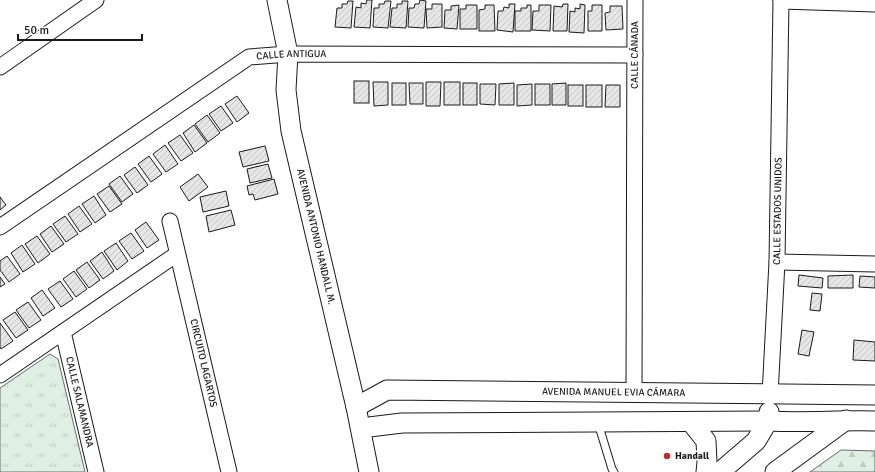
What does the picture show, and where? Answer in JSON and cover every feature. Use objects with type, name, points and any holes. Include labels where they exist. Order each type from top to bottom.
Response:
[{"type":"street","points":[[0,67],[96,0]]},
{"type":"street","name":"AVENIDA ANTONIO HANDALL M.","points":[[277,0],[288,54],[286,90],[291,131],[356,407],[369,472]]},
{"type":"street","name":"CALLE CÁNADA","points":[[634,393],[635,0]]},
{"type":"street","points":[[781,1],[875,4]]},
{"type":"street","name":"CALLE ESTADOS UNIDOS","points":[[768,422],[777,262],[781,1]]},
{"type":"street","name":"CALLE ANTIGUA","points":[[0,227],[249,57],[288,54],[635,55]]},
{"type":"street","name":"CIRCUITO LAGARTOS","points":[[170,221],[229,472]]},
{"type":"street","points":[[0,375],[177,254]]},
{"type":"street","points":[[777,262],[875,264]]},
{"type":"street","name":"CALLE SALAMANDRA","points":[[63,332],[96,472]]},
{"type":"street","name":"AVENIDA MANUEL EVIA CÁMARA","points":[[356,407],[387,390],[875,395]]},
{"type":"street","points":[[775,472],[846,420]]},
{"type":"street","points":[[360,428],[402,423],[875,421]]},
{"type":"street","points":[[691,422],[706,441],[706,472]]},
{"type":"street","points":[[720,472],[756,442],[768,422]]},
{"type":"lane","points":[[598,422],[614,472]]},
{"type":"green space","points":[[50,354],[58,359],[85,472],[0,472],[0,388]]},
{"type":"green space","points":[[841,450],[875,451],[875,472],[810,472]]},
{"type":"building","points":[[367,0],[372,0],[370,28],[354,27],[356,7],[361,8],[361,3],[366,4]]},
{"type":"building","points":[[420,0],[426,1],[424,28],[408,27],[409,8],[414,8],[415,4],[419,4]]},
{"type":"building","points":[[348,1],[353,1],[351,28],[335,27],[337,8],[342,8],[342,4],[347,4]]},
{"type":"building","points":[[385,1],[391,1],[388,28],[373,27],[374,8],[379,8],[379,4],[384,4]]},
{"type":"building","points":[[402,1],[408,1],[406,28],[390,27],[392,8],[397,8],[397,4],[402,4]]},
{"type":"building","points":[[432,4],[442,4],[442,27],[427,28],[426,9],[432,9]]},
{"type":"building","points":[[509,4],[515,4],[513,32],[497,30],[498,11],[503,11],[504,7],[509,8]]},
{"type":"building","points":[[563,4],[568,4],[567,31],[553,31],[554,6],[562,7]]},
{"type":"building","points":[[580,4],[585,5],[584,33],[569,32],[570,11],[575,12],[575,8],[580,9]]},
{"type":"building","points":[[459,5],[457,29],[444,28],[445,10],[451,10],[451,6]]},
{"type":"building","points":[[466,5],[477,5],[477,29],[460,29],[460,9],[466,9]]},
{"type":"building","points":[[485,5],[494,5],[495,31],[479,31],[479,10],[485,9]]},
{"type":"building","points":[[527,5],[531,5],[531,31],[515,31],[515,11],[521,11],[521,8],[527,8]]},
{"type":"building","points":[[539,5],[551,5],[550,31],[532,30],[533,11],[539,11]]},
{"type":"building","points":[[592,5],[602,5],[602,31],[588,31],[588,11],[592,11]]},
{"type":"building","points":[[610,6],[622,6],[623,29],[606,30],[605,13],[610,12]]},
{"type":"building","points":[[354,81],[369,81],[369,103],[354,103]]},
{"type":"building","points":[[373,82],[388,82],[388,105],[374,106]]},
{"type":"building","points":[[426,82],[441,82],[440,106],[426,106]]},
{"type":"building","points":[[444,82],[460,82],[460,105],[444,105]]},
{"type":"building","points":[[392,83],[406,83],[406,105],[392,105]]},
{"type":"building","points":[[409,83],[423,83],[423,104],[410,104]]},
{"type":"building","points":[[463,83],[477,83],[477,105],[463,105]]},
{"type":"building","points":[[514,83],[514,105],[499,105],[499,84]]},
{"type":"building","points":[[566,83],[566,105],[552,105],[552,84]]},
{"type":"building","points":[[480,84],[496,84],[495,105],[480,104]]},
{"type":"building","points":[[532,84],[532,105],[517,106],[517,85]]},
{"type":"building","points":[[535,84],[550,84],[550,105],[535,105]]},
{"type":"building","points":[[568,85],[583,85],[583,106],[568,106]]},
{"type":"building","points":[[586,85],[602,85],[602,107],[586,107]]},
{"type":"building","points":[[606,85],[620,85],[620,107],[605,107]]},
{"type":"building","points":[[237,96],[249,113],[237,122],[225,104]]},
{"type":"building","points":[[221,106],[233,123],[221,131],[209,114]]},
{"type":"building","points":[[207,115],[220,133],[208,142],[195,124]]},
{"type":"building","points":[[194,125],[207,143],[195,152],[183,133]]},
{"type":"building","points":[[180,135],[193,153],[181,161],[168,143]]},
{"type":"building","points":[[165,145],[178,164],[166,172],[153,154]]},
{"type":"building","points":[[265,146],[269,161],[243,167],[239,152]]},
{"type":"building","points":[[149,156],[162,174],[151,182],[138,164]]},
{"type":"building","points":[[268,164],[272,178],[250,183],[247,169]]},
{"type":"building","points":[[135,167],[148,185],[137,193],[124,175]]},
{"type":"building","points":[[198,174],[208,187],[189,201],[180,187]]},
{"type":"building","points":[[120,176],[133,194],[122,202],[109,184]]},
{"type":"building","points":[[274,179],[278,194],[255,200],[253,194],[249,195],[247,186]]},
{"type":"building","points":[[109,186],[122,204],[110,212],[97,194]]},
{"type":"building","points":[[226,191],[229,206],[203,212],[200,197]]},
{"type":"building","points":[[94,196],[106,215],[95,223],[82,204]]},
{"type":"building","points":[[0,197],[6,205],[0,210]]},
{"type":"building","points":[[79,206],[92,224],[80,232],[68,214]]},
{"type":"building","points":[[231,210],[235,225],[209,232],[206,216]]},
{"type":"building","points":[[65,216],[78,234],[66,242],[53,224]]},
{"type":"building","points":[[146,222],[159,240],[147,248],[135,230]]},
{"type":"building","points":[[51,226],[64,244],[52,252],[40,234]]},
{"type":"building","points":[[131,233],[144,251],[132,259],[119,241]]},
{"type":"building","points":[[37,236],[50,254],[38,263],[25,244]]},
{"type":"building","points":[[116,243],[128,261],[117,270],[104,251]]},
{"type":"building","points":[[22,245],[35,264],[23,272],[11,253]]},
{"type":"building","points":[[102,252],[114,271],[103,279],[90,261]]},
{"type":"building","points":[[7,256],[20,274],[9,282],[0,270],[0,261]]},
{"type":"building","points":[[87,262],[100,280],[89,288],[76,270]]},
{"type":"building","points":[[74,271],[87,289],[76,297],[63,279]]},
{"type":"building","points":[[799,275],[823,278],[822,288],[798,286]]},
{"type":"building","points":[[853,275],[853,288],[828,288],[828,276]]},
{"type":"building","points":[[860,276],[875,277],[875,288],[859,287]]},
{"type":"building","points":[[0,277],[5,284],[0,287]]},
{"type":"building","points":[[60,281],[73,299],[61,307],[48,289]]},
{"type":"building","points":[[42,290],[55,308],[43,316],[31,298]]},
{"type":"building","points":[[812,293],[822,294],[820,311],[810,310]]},
{"type":"building","points":[[28,302],[41,320],[29,328],[16,310]]},
{"type":"building","points":[[15,312],[28,330],[16,338],[3,320]]},
{"type":"building","points":[[0,323],[13,341],[1,349],[0,347]]},
{"type":"building","points":[[802,330],[814,332],[809,356],[798,354]]},
{"type":"building","points":[[854,340],[875,342],[875,361],[853,360]]},
{"type":"place","name":"Handall","points":[[667,456]]}]
